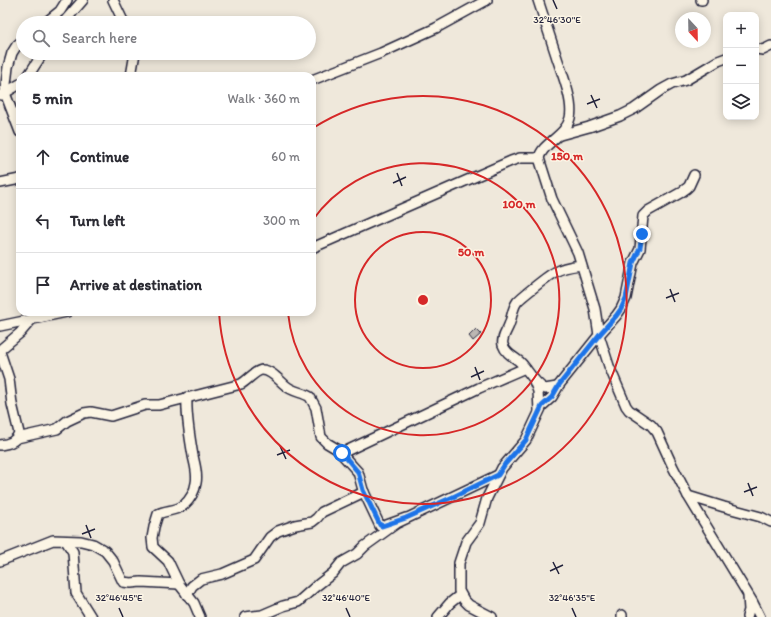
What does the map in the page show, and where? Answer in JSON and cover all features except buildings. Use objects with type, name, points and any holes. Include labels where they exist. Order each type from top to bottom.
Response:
[{"type":"street","points":[[54,16],[60,11],[67,0]]},
{"type":"street","points":[[69,16],[83,0]]},
{"type":"street","points":[[113,0],[121,16]]},
{"type":"street","points":[[316,78],[381,53],[436,28],[487,0]]},
{"type":"street","points":[[538,0],[567,89],[570,110],[570,119],[560,135],[541,151],[538,158],[552,199],[578,253],[595,310],[599,335],[609,366],[626,406],[654,427],[688,496],[760,617]]},
{"type":"street","points":[[759,49],[763,50],[771,46]]},
{"type":"street","points":[[16,47],[12,53],[8,67],[3,94],[16,123]]},
{"type":"street","points":[[560,135],[589,127],[634,110],[661,90],[672,84],[686,80],[723,59]]},
{"type":"street","points":[[31,72],[38,60]]},
{"type":"street","points":[[133,72],[134,60]]},
{"type":"street","points":[[3,94],[16,86]]},
{"type":"street","points":[[316,246],[506,163],[520,158],[538,158]]},
{"type":"street","points":[[492,617],[469,605],[460,595],[459,590],[459,569],[463,549],[480,523],[486,498],[505,464],[526,440],[539,411],[552,397],[557,387],[616,316],[626,298],[633,263],[640,248],[643,216],[648,211],[687,188],[694,175]]},
{"type":"street","points":[[0,183],[16,180]]},
{"type":"street","points":[[557,387],[545,389],[537,384],[521,362],[510,356],[503,344],[503,338],[511,322],[519,299],[555,272],[581,264]]},
{"type":"street","points":[[0,326],[47,316]]},
{"type":"street","points":[[17,438],[18,429],[12,404],[9,379],[0,349],[20,333],[32,319]]},
{"type":"street","points":[[342,453],[479,388],[525,368]]},
{"type":"street","points":[[0,445],[14,441],[17,438],[57,429],[67,421],[84,413],[91,412],[111,416],[146,405],[159,405],[241,384],[246,382],[258,371],[263,370],[278,378],[287,387],[310,396],[316,408],[321,437],[342,453],[358,472],[364,492],[381,526],[406,518],[498,475]]},
{"type":"street","points":[[533,377],[538,391],[539,411]]},
{"type":"street","points":[[187,397],[191,440],[196,466],[196,484],[191,497],[185,504],[178,508],[158,514],[154,526],[152,543],[155,550],[168,561],[179,584],[194,604],[200,617]]},
{"type":"street","points":[[187,595],[190,588],[201,579],[222,574],[254,560],[270,537],[278,531],[295,525],[312,522],[318,518],[322,512],[364,492]]},
{"type":"street","points":[[688,496],[760,517],[771,522]]},
{"type":"street","points":[[245,617],[262,615],[283,606],[298,602],[333,573],[341,563],[357,554],[365,546],[406,518]]},
{"type":"street","points":[[0,561],[53,540],[82,541],[92,544],[105,551],[113,561],[123,582],[179,584]]},
{"type":"street","points":[[66,541],[73,552],[76,593],[91,617]]},
{"type":"street","points":[[438,617],[450,603],[460,595]]},
{"type":"street","points":[[747,617],[749,610],[748,595]]},
{"type":"route","points":[[342,453],[358,472],[363,490],[381,526],[406,518],[498,475],[505,464],[526,440],[542,406],[552,397],[559,385],[621,309],[629,288],[633,263],[640,248],[642,234]]}]
